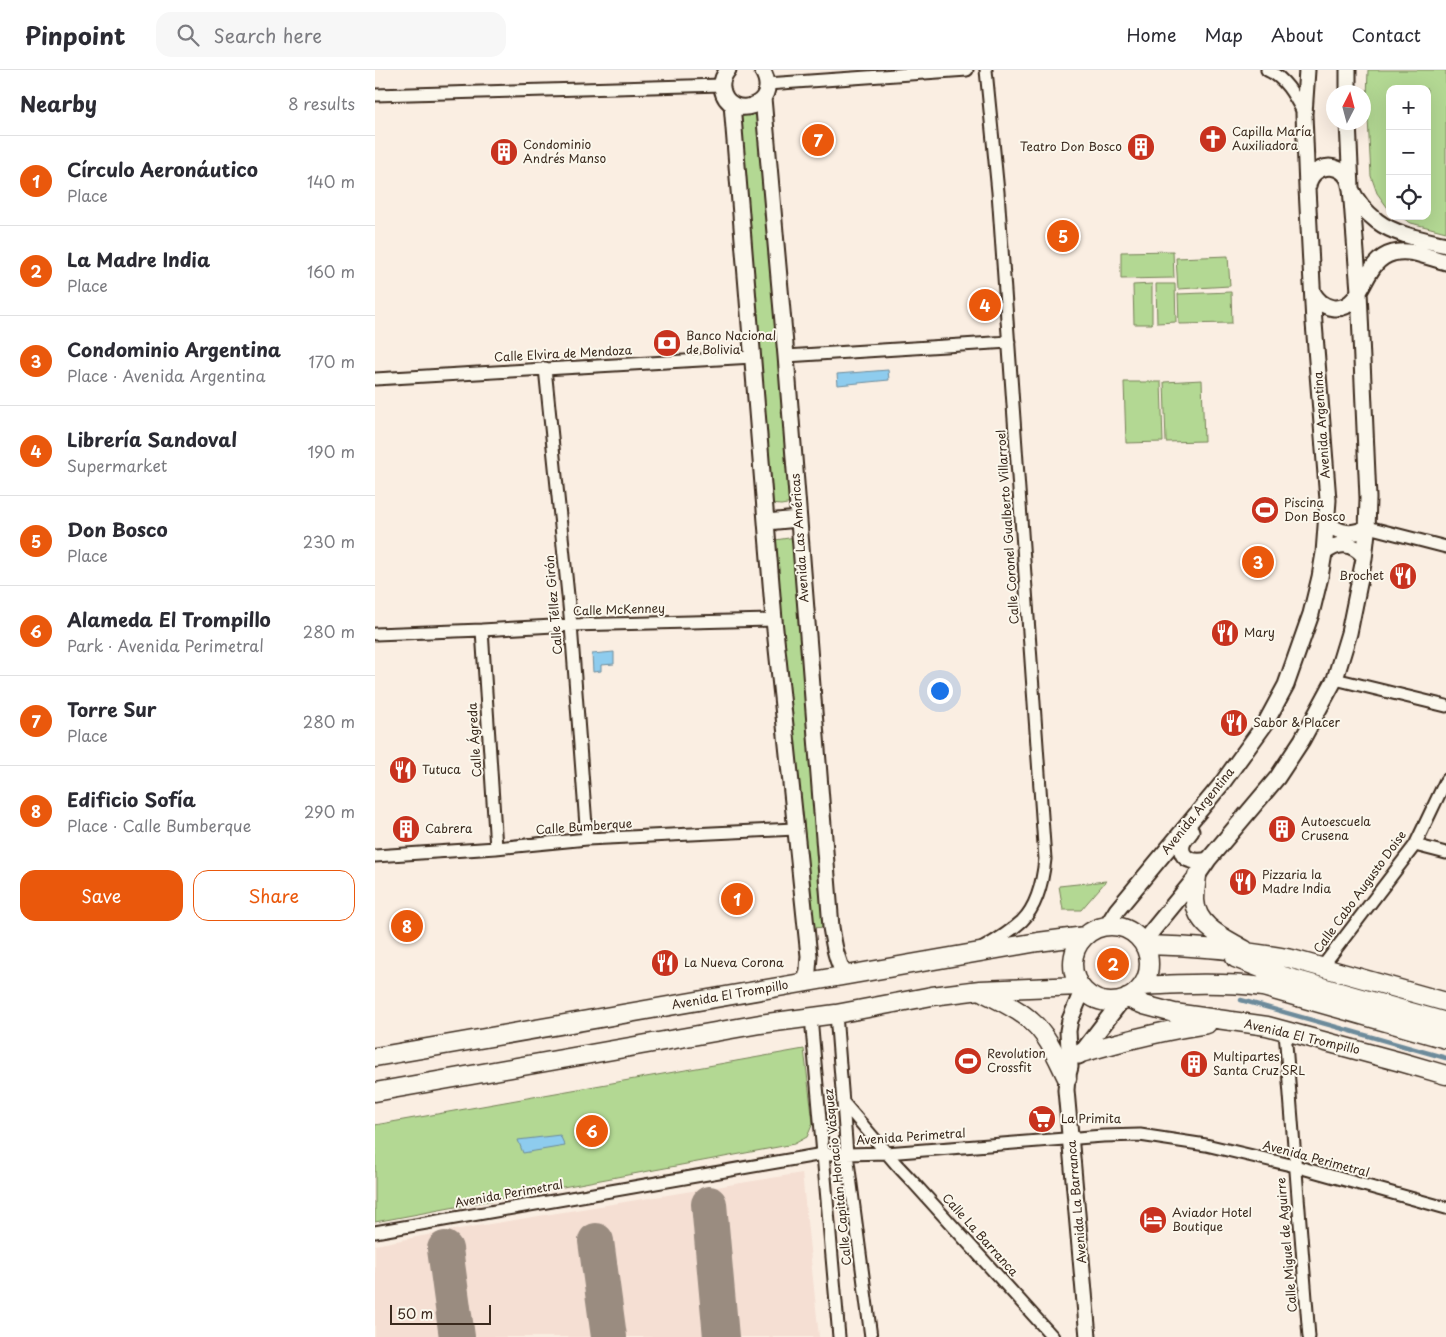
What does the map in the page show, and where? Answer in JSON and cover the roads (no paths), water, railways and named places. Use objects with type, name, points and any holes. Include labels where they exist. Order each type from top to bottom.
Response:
[{"type":"main road","points":[[1197,876],[1195,900],[1197,913],[1206,925],[1252,954]]},
{"type":"main road","points":[[1107,926],[1119,926],[1130,930],[1144,944],[1149,955],[1147,976],[1142,986],[1135,993],[1124,999],[1111,1002],[1091,996],[1082,987],[1076,978],[1073,960],[1075,951],[1085,936],[1095,929],[1107,926]]},
{"type":"main road","name":"Avenida El Trompillo","points":[[375,1056],[1038,942],[1085,936]]},
{"type":"main road","points":[[1144,944],[1209,948],[1270,955],[1323,967],[1446,1002]]},
{"type":"main road","points":[[1209,948],[1276,974],[1446,1022]]},
{"type":"main road","points":[[1142,986],[1240,984],[1263,988],[1446,1039]]},
{"type":"main road","points":[[375,1092],[932,996],[980,990],[1082,987]]},
{"type":"main road","points":[[980,990],[1014,1008],[1032,1021],[1053,1051],[1072,1066],[1133,1038],[1168,1030],[1228,1021]]},
{"type":"main road","name":"Avenida El Trompillo","points":[[1124,999],[1174,1013],[1267,1026],[1446,1075]]},
{"type":"street","points":[[728,70],[723,78],[723,92],[732,104],[749,108],[757,104],[763,78],[967,70]]},
{"type":"street","name":"Calle Coronel Gualberto Villarroel","points":[[976,953],[1006,934],[1023,920],[1042,881],[1045,860],[998,192],[986,70]]},
{"type":"street","name":"Avenida Argentina","points":[[1107,926],[1117,910],[1220,786],[1265,724],[1286,685],[1311,614],[1320,577],[1328,500],[1307,188],[1304,114],[1307,70]]},
{"type":"street","points":[[1347,85],[1348,70]]},
{"type":"street","points":[[1272,71],[1289,89],[1304,114]]},
{"type":"street","name":"Avenida Las Américas","points":[[763,78],[831,927],[835,952],[845,975]]},
{"type":"street","points":[[375,95],[722,85]]},
{"type":"street","points":[[732,104],[774,620],[809,956],[805,982]]},
{"type":"street","points":[[1144,944],[1208,860],[1277,778],[1302,740],[1335,679],[1349,633],[1364,556],[1369,498],[1359,291],[1348,130]]},
{"type":"street","points":[[1307,188],[1308,182],[1316,171],[1329,167],[1337,168],[1349,180],[1351,188],[1366,211],[1379,222],[1394,231],[1446,246]]},
{"type":"street","points":[[1313,293],[1323,305],[1331,308],[1348,304],[1354,299],[1374,266],[1381,259],[1394,252],[1415,253],[1446,262]]},
{"type":"street","points":[[786,356],[1009,342]]},
{"type":"street","name":"Calle Elvira de Mendoza","points":[[375,378],[753,357]]},
{"type":"street","name":"Calle Téllez Girón","points":[[545,368],[571,625],[587,839]]},
{"type":"street","points":[[767,522],[798,519]]},
{"type":"street","points":[[1327,523],[1340,532],[1355,532],[1368,527],[1446,547]]},
{"type":"street","points":[[1324,552],[1331,547],[1347,545],[1359,550],[1364,556]]},
{"type":"street","name":"Calle McKenney","points":[[375,634],[571,625],[774,620]]},
{"type":"street","name":"Calle Ágreda","points":[[482,630],[496,848]]},
{"type":"street","points":[[1335,679],[1446,706]]},
{"type":"street","name":"Calle Cabo Augusto Doise","points":[[1323,967],[1415,845],[1446,780]]},
{"type":"street","points":[[1208,860],[1200,863],[1187,860],[1182,850],[1182,843],[1214,802],[1220,786]]},
{"type":"street","name":"Calle Bumberque","points":[[375,856],[496,848],[587,839],[795,829]]},
{"type":"street","points":[[1415,845],[1446,853]]},
{"type":"street","points":[[806,928],[813,937],[819,938],[829,933],[831,927]]},
{"type":"street","name":"Avenida La Barranca","points":[[1082,987],[1069,1020],[1068,1031],[1072,1066],[1066,1090],[1088,1337]]},
{"type":"street","points":[[1072,1066],[1124,999]]},
{"type":"street","name":"Calle Capitán Horacio Vásquez","points":[[836,1014],[847,1154],[871,1337]]},
{"type":"street","name":"Calle Capitán Horacio Vásquez","points":[[811,1017],[839,1337]]},
{"type":"street","name":"Calle Miguel de Aguirre","points":[[1285,1031],[1309,1337]]},
{"type":"street","name":"Calle La Barranca","points":[[843,1102],[886,1153],[1053,1337]]},
{"type":"street","name":"Avenida Perimetral","points":[[375,1232],[823,1154],[886,1153],[1140,1135],[1207,1145],[1295,1166],[1446,1208]]},
{"type":"water","points":[[888,370],[889,380],[838,385],[837,374]]},
{"type":"water","points":[[614,652],[614,664],[601,665],[601,671],[593,672],[592,654]]},
{"type":"water","points":[[560,1135],[565,1146],[523,1153],[518,1140]]},
{"type":"waterway","points":[[1241,1000],[1446,1058]]},
{"type":"place","name":"Capilla María Auxiliadora","points":[[1213,139]]},
{"type":"place","name":"Torre Sur","points":[[818,140]]},
{"type":"place","name":"Teatro Don Bosco","points":[[1141,147]]},
{"type":"place","name":"Condominio Andrés Manso","points":[[504,152]]},
{"type":"place","name":"Don Bosco","points":[[1063,236]]},
{"type":"place","name":"Librería Sandoval","points":[[985,305]]},
{"type":"place","name":"Banco Nacional de Bolivia","points":[[667,343]]},
{"type":"place","name":"Piscina Don Bosco","points":[[1265,510]]},
{"type":"place","name":"Condominio Argentina","points":[[1258,562]]},
{"type":"place","name":"Brochet","points":[[1403,576]]},
{"type":"place","name":"Mary","points":[[1225,633]]},
{"type":"place","name":"Sabor & Placer","points":[[1234,723]]},
{"type":"place","name":"Tutuca","points":[[403,770]]},
{"type":"place","name":"Cabrera","points":[[406,829]]},
{"type":"place","name":"Autoescuela Crusena","points":[[1282,829]]},
{"type":"place","name":"Pizzaria la Madre India","points":[[1243,882]]},
{"type":"place","name":"Círculo Aeronáutico","points":[[737,899]]},
{"type":"place","name":"Edificio Sofía","points":[[407,926]]},
{"type":"place","name":"La Nueva Corona","points":[[665,963]]},
{"type":"place","name":"La Madre India","points":[[1113,964]]},
{"type":"place","name":"Revolution Crossfit","points":[[968,1061]]},
{"type":"place","name":"Multipartes Santa Cruz SRL","points":[[1194,1064]]},
{"type":"place","name":"La Primita","points":[[1042,1119]]},
{"type":"place","name":"Alameda El Trompillo","points":[[592,1131]]},
{"type":"place","name":"Aviador Hotel Boutique","points":[[1153,1220]]}]
